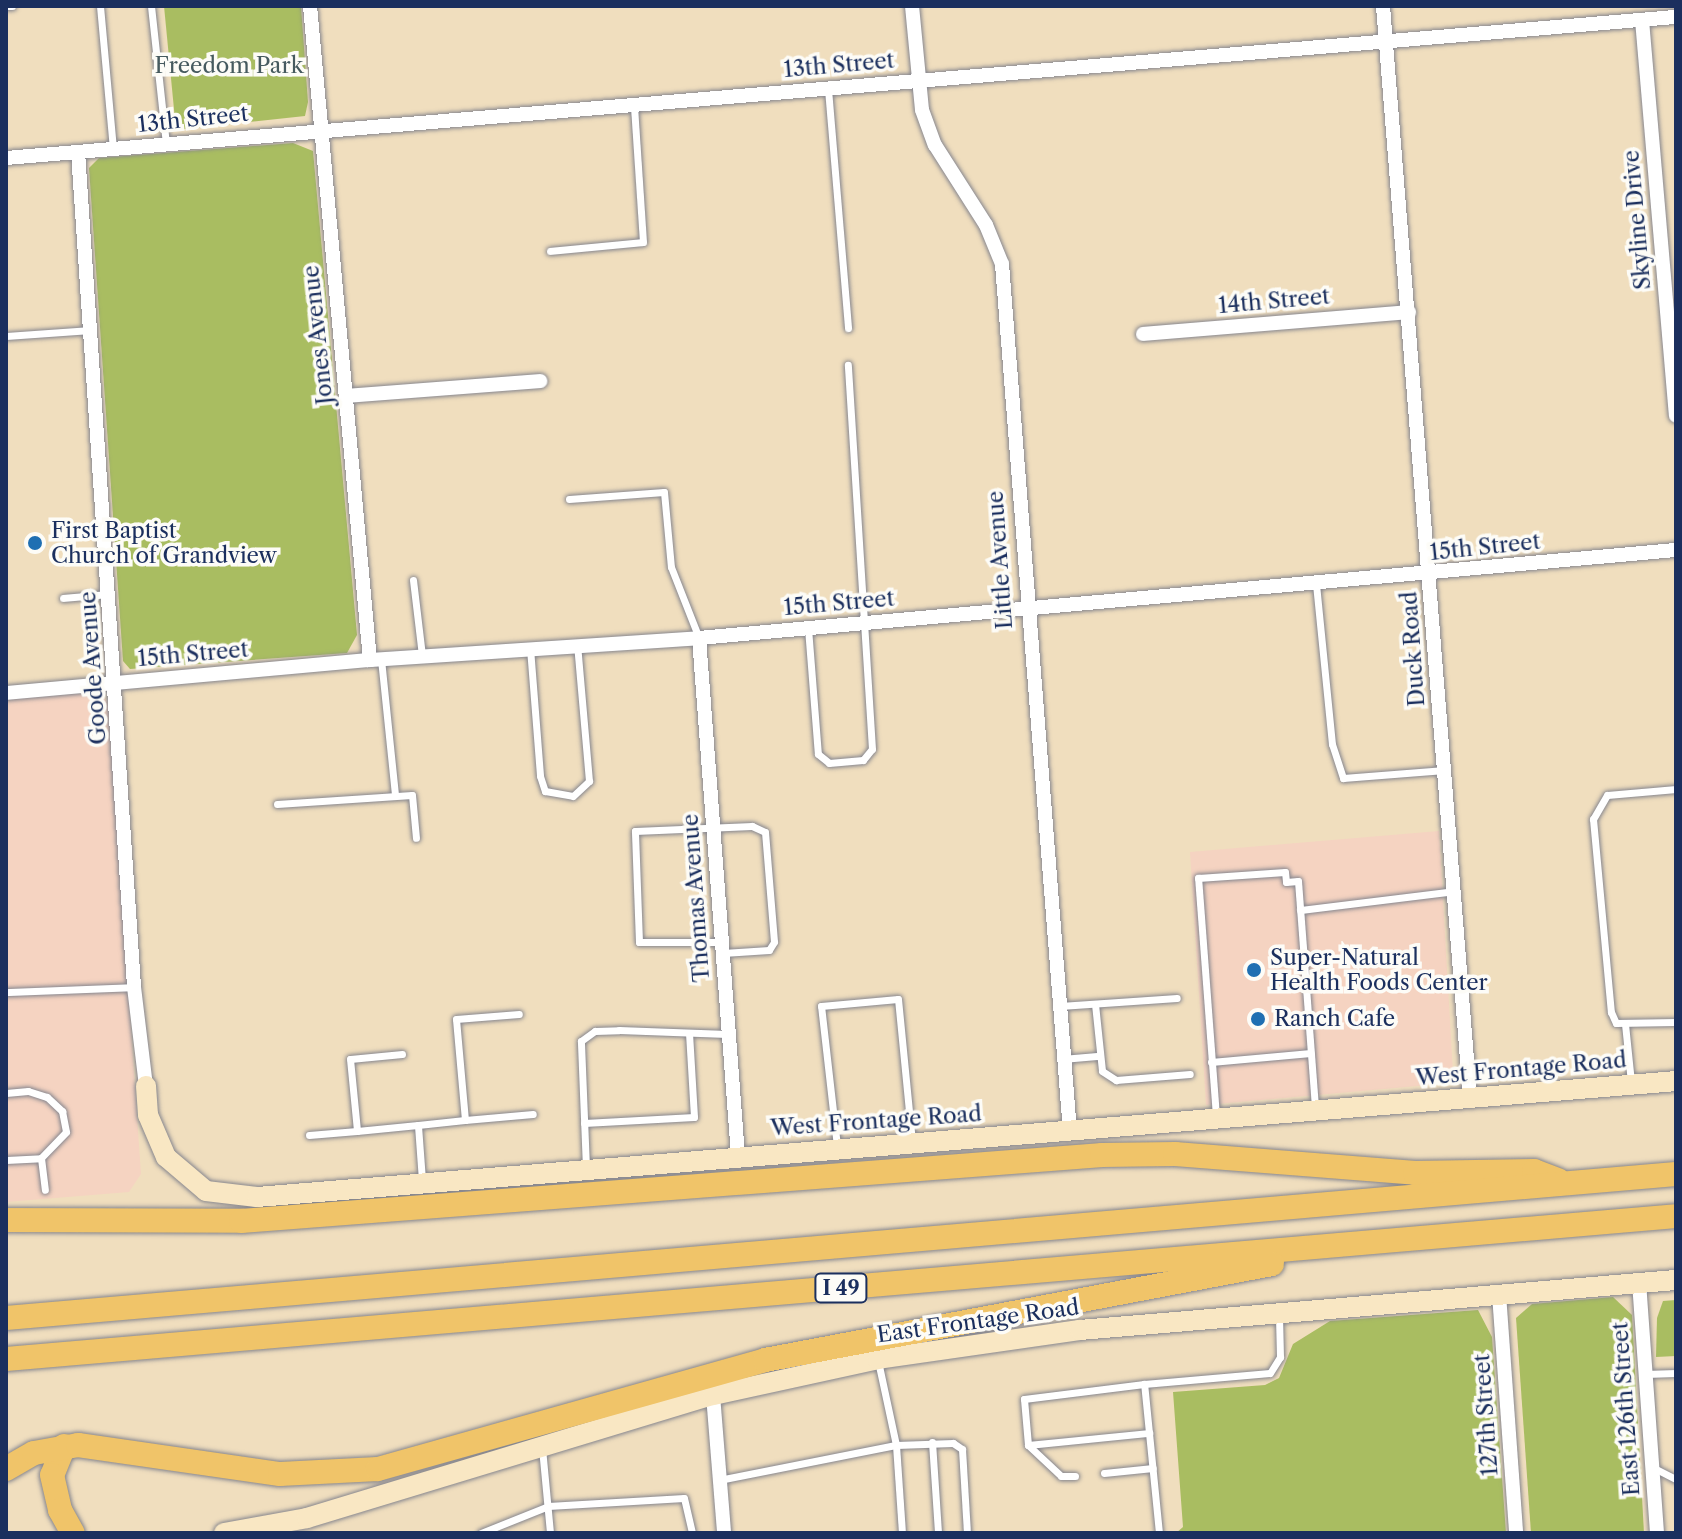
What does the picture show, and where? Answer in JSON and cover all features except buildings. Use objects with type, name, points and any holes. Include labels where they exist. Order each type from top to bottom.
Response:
[{"type":"highway","points":[[6,1220],[241,1221],[1102,1155],[1175,1154],[1415,1173],[1534,1171],[1568,1184]]},
{"type":"highway","name":"I 49","points":[[6,1318],[1676,1174]]},
{"type":"highway","name":"I 49","points":[[6,1359],[1676,1216]]},
{"type":"highway","points":[[6,1469],[34,1453],[64,1446],[280,1474],[378,1469],[765,1360],[925,1326],[1234,1272],[1327,1253],[1343,1244]]},
{"type":"highway","points":[[64,1446],[52,1475],[60,1510],[73,1533]]},
{"type":"street","name":"Jones Avenue","points":[[310,6],[346,396],[375,659]]},
{"type":"street","name":"Little Avenue","points":[[912,6],[918,81],[935,145],[986,225],[1002,264],[1025,609],[1070,1131]]},
{"type":"street","name":"Duck Road","points":[[1383,6],[1470,1097]]},
{"type":"street","name":"13th Street","points":[[6,158],[320,129],[1676,17]]},
{"type":"street","name":"Skyline Drive","points":[[1642,20],[1676,416]]},
{"type":"street","name":"Goode Avenue","points":[[78,152],[134,987],[146,1086]]},
{"type":"street","name":"14th Street","points":[[1143,334],[1409,312]]},
{"type":"street","points":[[346,396],[540,381]]},
{"type":"street","name":"15th Street","points":[[6,693],[375,659],[699,638],[1676,550]]},
{"type":"street","name":"Thomas Avenue","points":[[699,638],[738,1155]]},
{"type":"street","name":"West Frontage Road","points":[[146,1086],[148,1115],[166,1157],[206,1191],[257,1197],[738,1155],[1676,1081]]},
{"type":"street","name":"East Frontage Road","points":[[224,1533],[307,1518],[713,1395],[878,1359],[1080,1330],[1676,1280]]},
{"type":"street","name":"East 126th Street","points":[[1639,1282],[1657,1533]]},
{"type":"street","name":"127th Street","points":[[1499,1294],[1516,1533]]},
{"type":"street","points":[[713,1395],[724,1533]]},
{"type":"street","name":"East Frontage Road","points":[[276,1533],[307,1518]]},
{"type":"lane","points":[[6,6],[12,6]]},
{"type":"lane","points":[[100,6],[113,149]]},
{"type":"lane","points":[[151,6],[166,144]]},
{"type":"lane","points":[[828,89],[848,328]]},
{"type":"lane","points":[[550,251],[643,242],[634,104]]},
{"type":"lane","points":[[6,336],[91,330]]},
{"type":"lane","points":[[808,628],[818,754],[829,763],[863,760],[872,749],[848,365]]},
{"type":"lane","points":[[569,499],[664,492],[671,567],[699,638]]},
{"type":"lane","points":[[413,580],[422,656]]},
{"type":"lane","points":[[1316,584],[1332,744],[1343,778],[1445,770]]},
{"type":"lane","points":[[63,598],[110,594]]},
{"type":"lane","points":[[530,648],[540,776],[545,791],[573,796],[584,791],[589,781],[577,645]]},
{"type":"lane","points":[[375,659],[395,795]]},
{"type":"lane","points":[[1676,789],[1607,795],[1593,819],[1611,1012],[1616,1023],[1676,1022]]},
{"type":"lane","points":[[277,804],[412,795],[416,838]]},
{"type":"lane","points":[[712,826],[752,826],[765,832],[774,942],[769,950],[639,942],[635,831],[712,826]]},
{"type":"lane","points":[[1216,1119],[1198,878],[1285,872],[1286,882],[1298,881],[1315,1110]]},
{"type":"lane","points":[[1300,910],[1454,891]]},
{"type":"lane","points":[[6,992],[134,987]]},
{"type":"lane","points":[[1058,1007],[1177,998]]},
{"type":"lane","points":[[837,1149],[821,1006],[898,999],[912,1141]]},
{"type":"lane","points":[[1095,1004],[1102,1071],[1116,1080],[1190,1074]]},
{"type":"lane","points":[[465,1120],[456,1019],[519,1014]]},
{"type":"lane","points":[[1625,1024],[1631,1084]]},
{"type":"lane","points":[[586,1168],[581,1041],[607,1031],[727,1034]]},
{"type":"lane","points":[[584,1123],[694,1117],[689,1034]]},
{"type":"lane","points":[[1211,1062],[1311,1053]]},
{"type":"lane","points":[[357,1131],[350,1059],[402,1054]]},
{"type":"lane","points":[[1062,1059],[1100,1056]]},
{"type":"lane","points":[[6,1093],[28,1091],[47,1097],[62,1111],[66,1132],[41,1158],[6,1160]]},
{"type":"lane","points":[[309,1135],[533,1114]]},
{"type":"lane","points":[[418,1125],[422,1182]]},
{"type":"lane","points":[[41,1158],[45,1190]]},
{"type":"lane","points":[[1075,1476],[1061,1476],[1028,1445],[1024,1399],[1270,1373],[1280,1357],[1279,1313]]},
{"type":"lane","points":[[878,1359],[896,1445],[902,1533]]},
{"type":"lane","points":[[1645,1374],[1676,1373]]},
{"type":"lane","points":[[1144,1384],[1159,1533]]},
{"type":"lane","points":[[1028,1445],[1149,1433]]},
{"type":"lane","points":[[932,1442],[938,1533]]},
{"type":"lane","points":[[719,1480],[896,1445],[932,1442],[962,1449],[967,1533]]},
{"type":"lane","points":[[542,1445],[550,1533]]},
{"type":"lane","points":[[1652,1467],[1676,1479]]},
{"type":"lane","points":[[1104,1473],[1153,1468]]},
{"type":"lane","points":[[481,1533],[548,1506],[684,1498],[692,1533]]},
{"type":"shaded area","points":[[98,692],[108,702],[141,1174],[129,1192],[6,1202],[6,699]]},
{"type":"shaded area","points":[[1439,831],[1453,1073],[1439,1084],[1206,1105],[1190,852]]},
{"type":"green space","name":"Freedom Park","points":[[164,6],[301,6],[308,102],[305,116],[176,130]]},
{"type":"green space","points":[[293,143],[313,151],[357,635],[347,653],[130,669],[123,661],[89,168],[99,158]]},
{"type":"green space","points":[[1613,1297],[1632,1315],[1644,1533],[1531,1533],[1516,1318],[1532,1304]]},
{"type":"green space","points":[[1676,1300],[1676,1356],[1656,1357],[1657,1318],[1663,1301]]},
{"type":"green space","points":[[1478,1310],[1492,1337],[1506,1533],[1176,1533],[1183,1527],[1173,1392],[1265,1385],[1279,1378],[1293,1344],[1330,1321]]},
{"type":"place","name":"First Baptist Church of Grandview","points":[[35,543]]},
{"type":"place","name":"Super-Natural Health Foods Center","points":[[1254,970]]},
{"type":"place","name":"Ranch Cafe","points":[[1258,1019]]}]
